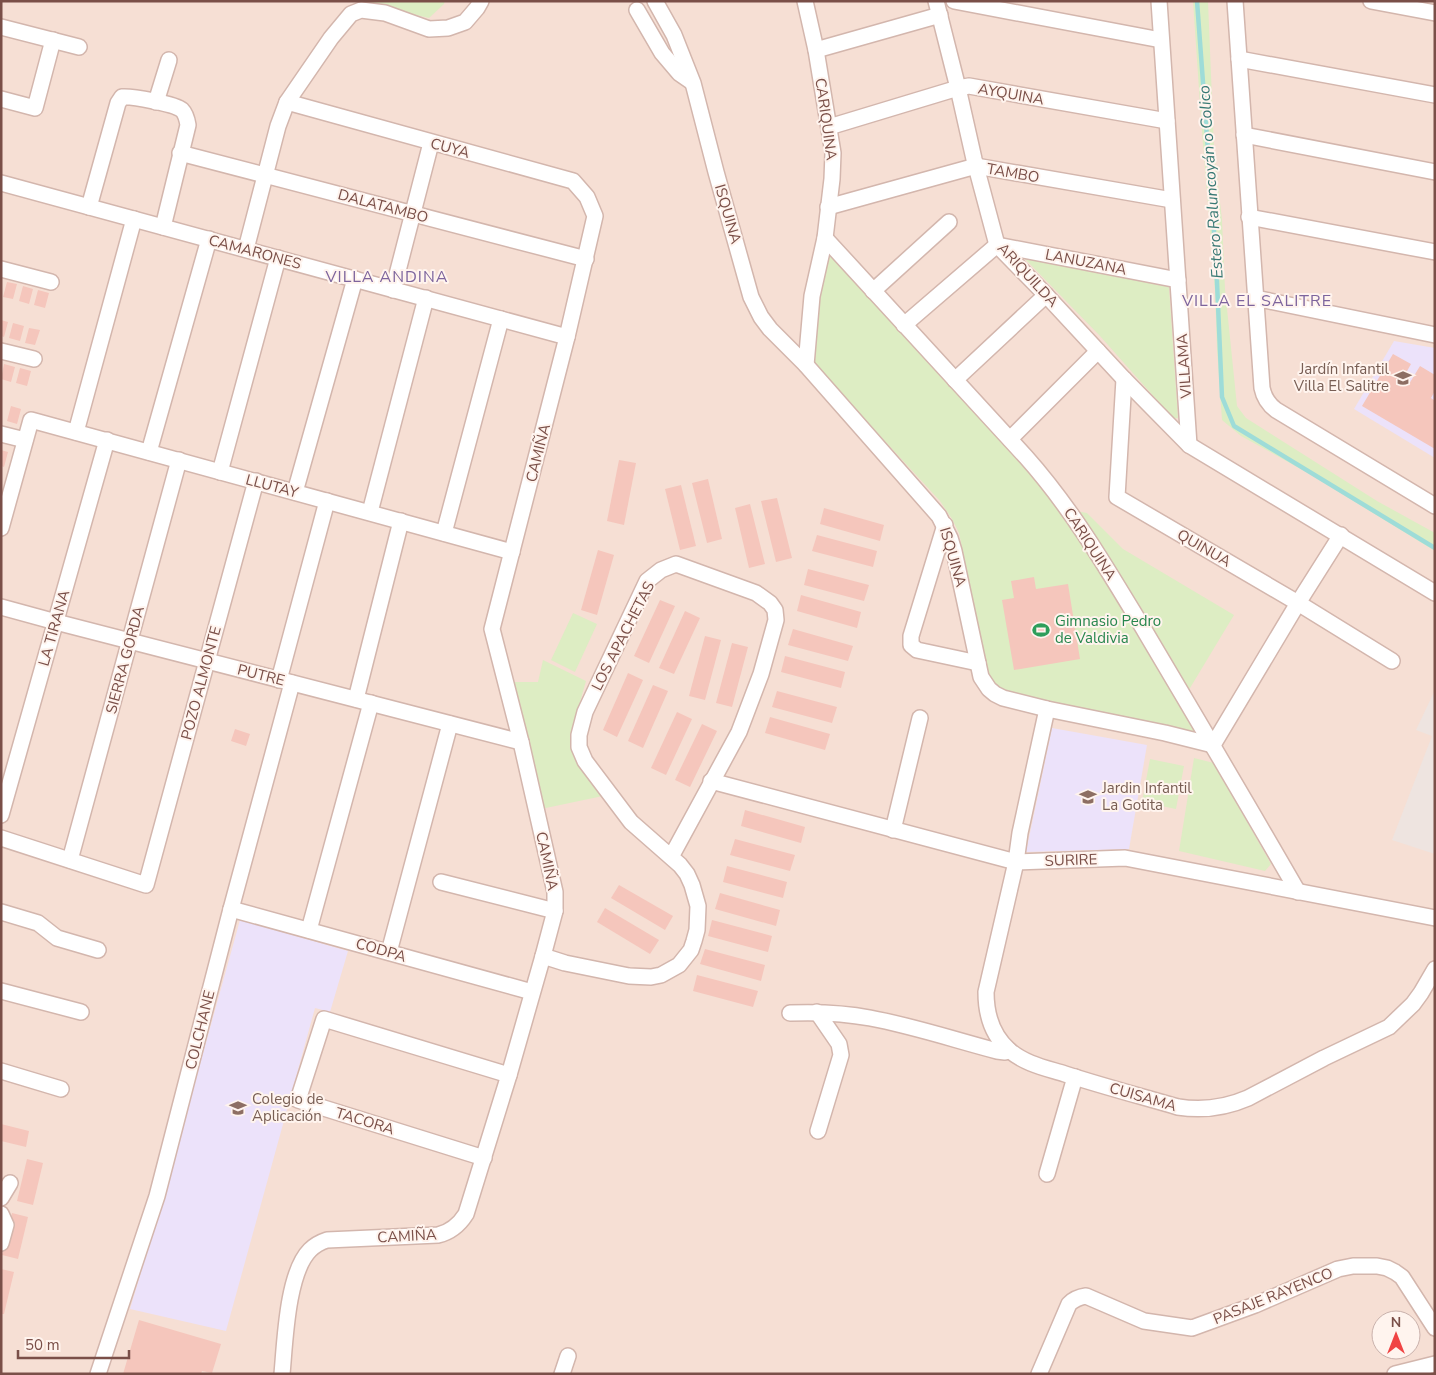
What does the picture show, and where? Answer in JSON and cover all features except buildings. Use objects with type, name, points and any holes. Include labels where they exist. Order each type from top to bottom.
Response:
[{"type":"street","points":[[246,249],[278,126],[287,102],[331,38],[351,14],[362,10],[385,13],[429,29],[448,28],[465,22],[481,1]]},
{"type":"street","name":"ISQUINA","points":[[655,1],[674,36],[693,83],[753,302],[770,329],[806,365],[933,507],[945,525],[954,551],[981,677],[984,683],[995,694],[1003,698],[1213,745]]},
{"type":"street","name":"CARIQUINA","points":[[805,1],[816,50],[833,153],[832,179],[824,238],[812,296],[806,365]]},
{"type":"street","points":[[954,1],[1161,40]]},
{"type":"street","name":"VILLAMA","points":[[1159,1],[1189,445]]},
{"type":"street","points":[[1235,1],[1255,298],[1264,396],[1267,403],[1276,410],[1435,506]]},
{"type":"street","points":[[1372,1],[1435,13]]},
{"type":"street","points":[[816,50],[938,8]]},
{"type":"street","name":"ARIQUILDA","points":[[938,8],[997,245],[1189,445]]},
{"type":"street","points":[[637,10],[662,53],[679,73],[693,83]]},
{"type":"street","points":[[1,27],[79,47]]},
{"type":"street","points":[[1,99],[35,108],[53,40]]},
{"type":"street","points":[[1239,59],[1435,95]]},
{"type":"street","points":[[156,102],[169,60]]},
{"type":"street","name":"AYQUINA","points":[[829,127],[968,86],[1167,121]]},
{"type":"street","points":[[89,207],[118,104],[122,97],[131,96],[180,108],[186,115],[188,125],[163,227]]},
{"type":"street","name":"CUYA","points":[[287,102],[573,181],[587,197],[595,216]]},
{"type":"street","points":[[1244,136],[1435,172]]},
{"type":"street","points":[[393,290],[432,143]]},
{"type":"street","name":"DALATAMBO","points":[[180,153],[586,259]]},
{"type":"street","name":"TAMBO","points":[[828,207],[976,166],[1172,200]]},
{"type":"street","name":"CAMARONES","points":[[1,183],[567,337]]},
{"type":"street","name":"CAMIÑA","points":[[282,1374],[292,1290],[302,1261],[310,1250],[320,1242],[327,1240],[447,1233],[461,1222],[466,1214],[543,956],[555,911],[554,892],[521,742],[492,629],[567,337],[595,216]]},
{"type":"street","points":[[1250,217],[1435,252]]},
{"type":"street","points":[[76,432],[134,219]]},
{"type":"street","points":[[873,291],[949,222]]},
{"type":"street","name":"CARIQUINA","points":[[824,238],[1043,475],[1074,516],[1213,745],[1298,892]]},
{"type":"street","points":[[149,452],[209,240]]},
{"type":"street","points":[[904,324],[997,245]]},
{"type":"street","name":"LANUZANA","points":[[997,245],[1178,280]]},
{"type":"street","points":[[220,472],[278,258]]},
{"type":"street","points":[[1,269],[51,282]]},
{"type":"street","points":[[295,492],[355,279]]},
{"type":"street","points":[[955,380],[1046,294]]},
{"type":"street","points":[[370,512],[426,298]]},
{"type":"street","points":[[1255,298],[1435,334]]},
{"type":"street","points":[[444,533],[501,319]]},
{"type":"street","points":[[1,351],[34,359]]},
{"type":"street","points":[[1010,439],[1098,351]]},
{"type":"street","name":"QUINUA","points":[[1124,379],[1117,497],[1298,603],[1392,661]]},
{"type":"street","name":"LLUTAY","points":[[25,440],[31,420],[512,552]]},
{"type":"street","points":[[1,434],[25,440],[2,524]]},
{"type":"street","name":"LA TIRANA","points":[[1,815],[107,440]]},
{"type":"street","points":[[1189,445],[1435,593]]},
{"type":"street","name":"SIERRA GORDA","points":[[70,860],[179,460]]},
{"type":"street","name":"POZO ALMONTE","points":[[70,860],[146,885],[256,481]]},
{"type":"street","name":"COLCHANE","points":[[98,1374],[157,1196],[231,909],[327,501]]},
{"type":"street","points":[[356,699],[401,521]]},
{"type":"street","points":[[945,525],[911,636],[911,645],[917,650],[978,663]]},
{"type":"street","points":[[1213,745],[1341,535]]},
{"type":"street","name":"LOS APACHETAS","points":[[543,956],[565,963],[640,978],[661,975],[679,965],[691,950],[698,924],[698,906],[687,874],[653,840],[630,822],[585,762],[579,747],[580,730],[585,712],[647,581],[661,570],[676,564],[756,593],[770,603],[776,620],[756,690],[731,749],[711,781],[671,857]]},
{"type":"street","name":"PUTRE","points":[[1,607],[521,742]]},
{"type":"street","points":[[309,930],[371,703]]},
{"type":"street","name":"CUISAMA","points":[[1046,709],[1020,833],[1016,862],[986,992],[991,1024],[1009,1050],[1026,1062],[1178,1107],[1192,1110],[1222,1108],[1235,1104],[1389,1027],[1421,993],[1435,969]]},
{"type":"street","points":[[893,830],[920,718]]},
{"type":"street","points":[[389,952],[450,724]]},
{"type":"street","name":"SURIRE","points":[[711,781],[1016,862],[1125,858],[1435,918]]},
{"type":"street","points":[[1,838],[70,860]]},
{"type":"street","points":[[441,882],[555,911]]},
{"type":"street","name":"CODPA","points":[[231,909],[532,992]]},
{"type":"street","points":[[1,912],[38,923],[58,938],[98,950]]},
{"type":"street","points":[[1,990],[81,1012]]},
{"type":"street","points":[[817,1012],[840,1044],[841,1055],[818,1131]]},
{"type":"street","points":[[790,1013],[817,1012],[871,1018],[996,1052],[1009,1050]]},
{"type":"street","name":"TACORA","points":[[484,1158],[298,1100],[324,1019],[509,1075]]},
{"type":"street","points":[[1,1072],[61,1089]]},
{"type":"street","points":[[1047,1174],[1075,1077]]},
{"type":"street","points":[[1,1198],[10,1183]]},
{"type":"street","points":[[1,1214],[6,1225],[1,1243]]},
{"type":"street","name":"PASAJE RAYENCO","points":[[1039,1374],[1070,1304],[1077,1298],[1086,1296],[1144,1321],[1192,1328],[1255,1305],[1338,1269],[1354,1266],[1377,1266],[1387,1268],[1402,1277],[1435,1328]]},
{"type":"street","points":[[562,1374],[568,1356]]},
{"type":"street","points":[[1395,1374],[1435,1364]]},
{"type":"shaded area","points":[[1,1],[1435,1],[1435,1374],[1,1374]]},
{"type":"shaded area","name":"Jardín Infantil Villa El Salitre","points":[[1394,341],[1435,348],[1435,458],[1354,409]]},
{"type":"shaded area","points":[[1435,690],[1435,854],[1392,840],[1432,736],[1416,730]]},
{"type":"shaded area","name":"Jardin Infantil La Gotita","points":[[1052,728],[1147,745],[1129,849],[1026,852]]},
{"type":"shaded area","name":"Colegio de Aplicación","points":[[240,920],[348,951],[330,1012],[315,1008],[226,1331],[130,1309],[161,1205]]},
{"type":"green space","points":[[365,1],[445,1],[429,18],[365,3]]},
{"type":"green space","points":[[1193,1],[1208,1],[1214,149],[1222,220],[1225,289],[1237,406],[1246,418],[1377,501],[1435,533],[1435,551],[1308,473],[1241,436],[1222,420],[1215,291]]},
{"type":"green space","points":[[826,250],[935,361],[1060,508],[1087,513],[1123,549],[1234,615],[1187,693],[1199,736],[1049,702],[1005,690],[993,681],[988,673],[959,533],[952,519],[940,501],[814,362],[814,331]]},
{"type":"green space","points":[[1025,259],[1169,287],[1178,418],[1171,419],[1164,408],[1100,336]]},
{"type":"green space","points":[[573,613],[597,624],[575,672],[551,660]]},
{"type":"green space","points":[[543,660],[586,681],[572,730],[574,750],[603,796],[541,809],[514,682],[538,682]]},
{"type":"green space","points":[[1194,758],[1214,763],[1271,864],[1265,871],[1179,851]]},
{"type":"green space","points":[[1150,759],[1184,766],[1176,809],[1142,802]]},
{"type":"waterway","name":"Estero Raluncoyán o Colico","points":[[1197,1],[1216,259],[1222,397],[1234,426],[1435,548]]},
{"type":"place","name":"Jardín Infantil Villa El Salitre","points":[[1403,378]]},
{"type":"place","name":"Gimnasio Pedro de Valdivia","points":[[1041,630]]},
{"type":"place","name":"Jardin Infantil La Gotita","points":[[1088,797]]},
{"type":"place","name":"Colegio de Aplicación","points":[[238,1108]]},
{"type":"district","name":"VILLA ANDINA","points":[[387,276]]},
{"type":"district","name":"VILLA EL SALITRE","points":[[1257,300]]}]
